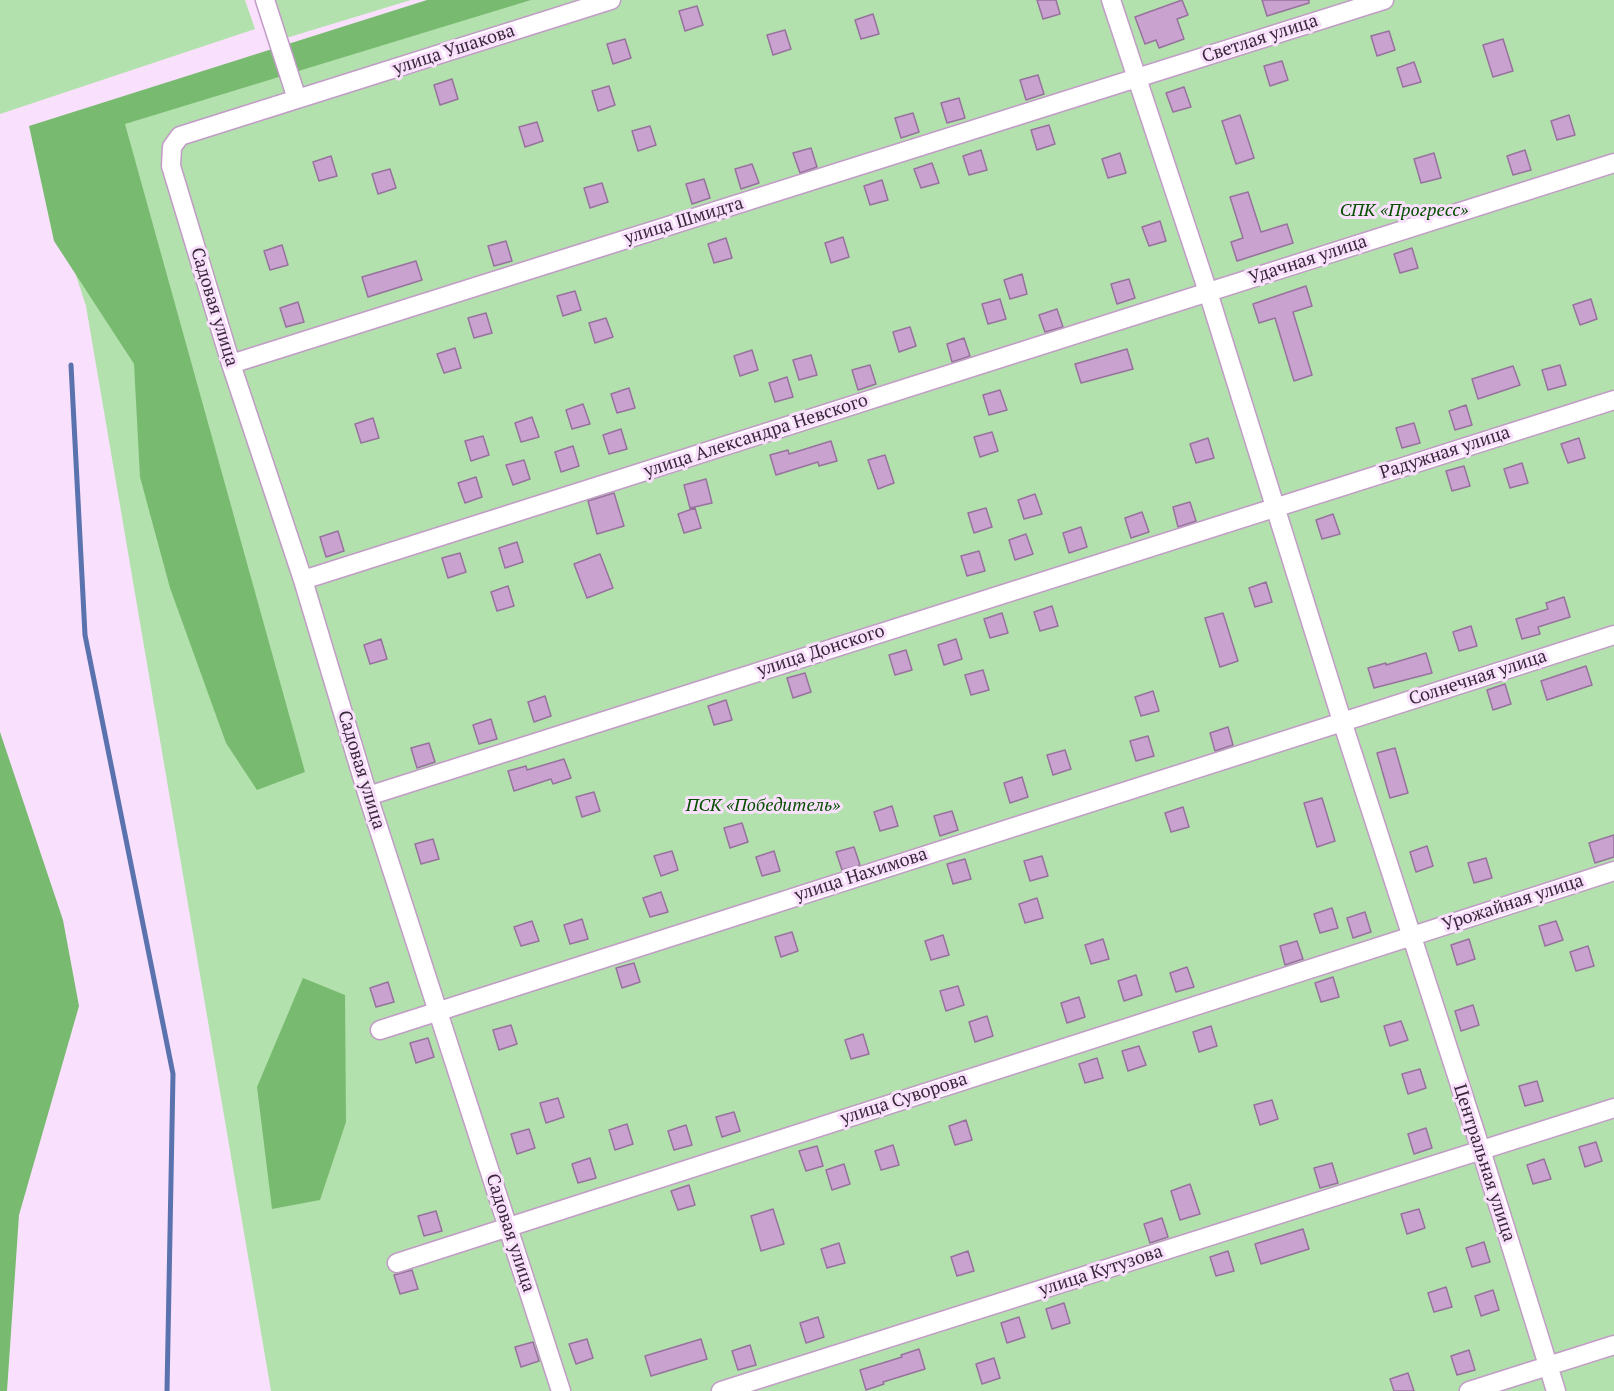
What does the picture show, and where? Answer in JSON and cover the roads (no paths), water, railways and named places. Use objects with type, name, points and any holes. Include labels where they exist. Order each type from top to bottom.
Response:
[{"type":"street","points":[[265,0],[297,99]]},
{"type":"street","name":"улица Ушакова","points":[[172,147],[180,136],[610,0]]},
{"type":"street","name":"Центральная улица","points":[[1111,0],[1208,292],[1556,1391]]},
{"type":"street","name":"Светлая улица","points":[[1137,79],[1384,0]]},
{"type":"street","name":"улица Шмидта","points":[[231,364],[1137,79]]},
{"type":"street","name":"Садовая улица","points":[[172,147],[171,166],[231,364],[303,580],[368,795],[561,1391]]},
{"type":"street","name":"Удачная улица","points":[[1208,292],[1614,163]]},
{"type":"street","name":"улица Александра Невского","points":[[303,580],[1208,292]]},
{"type":"street","name":"Радужная улица","points":[[1275,507],[1614,400]]},
{"type":"street","name":"улица Донского","points":[[368,795],[1275,507]]},
{"type":"street","name":"Солнечная улица","points":[[1342,721],[1614,634]]},
{"type":"street","name":"улица Нахимова","points":[[380,1030],[1342,721]]},
{"type":"street","name":"Урожайная улица","points":[[1411,936],[1614,871]]},
{"type":"street","name":"улица Суворова","points":[[397,1263],[1411,936]]},
{"type":"street","name":"улица Кутузова","points":[[721,1391],[1614,1108]]},
{"type":"street","points":[[1469,1391],[1614,1345]]},
{"type":"waterway","points":[[71,365],[85,635],[173,1074],[167,1391]]},
{"type":"park label","name":"СПК «Прогресс»","points":[[1404,211]]},
{"type":"park label","name":"ПСК «Победитель»","points":[[763,806]]}]
